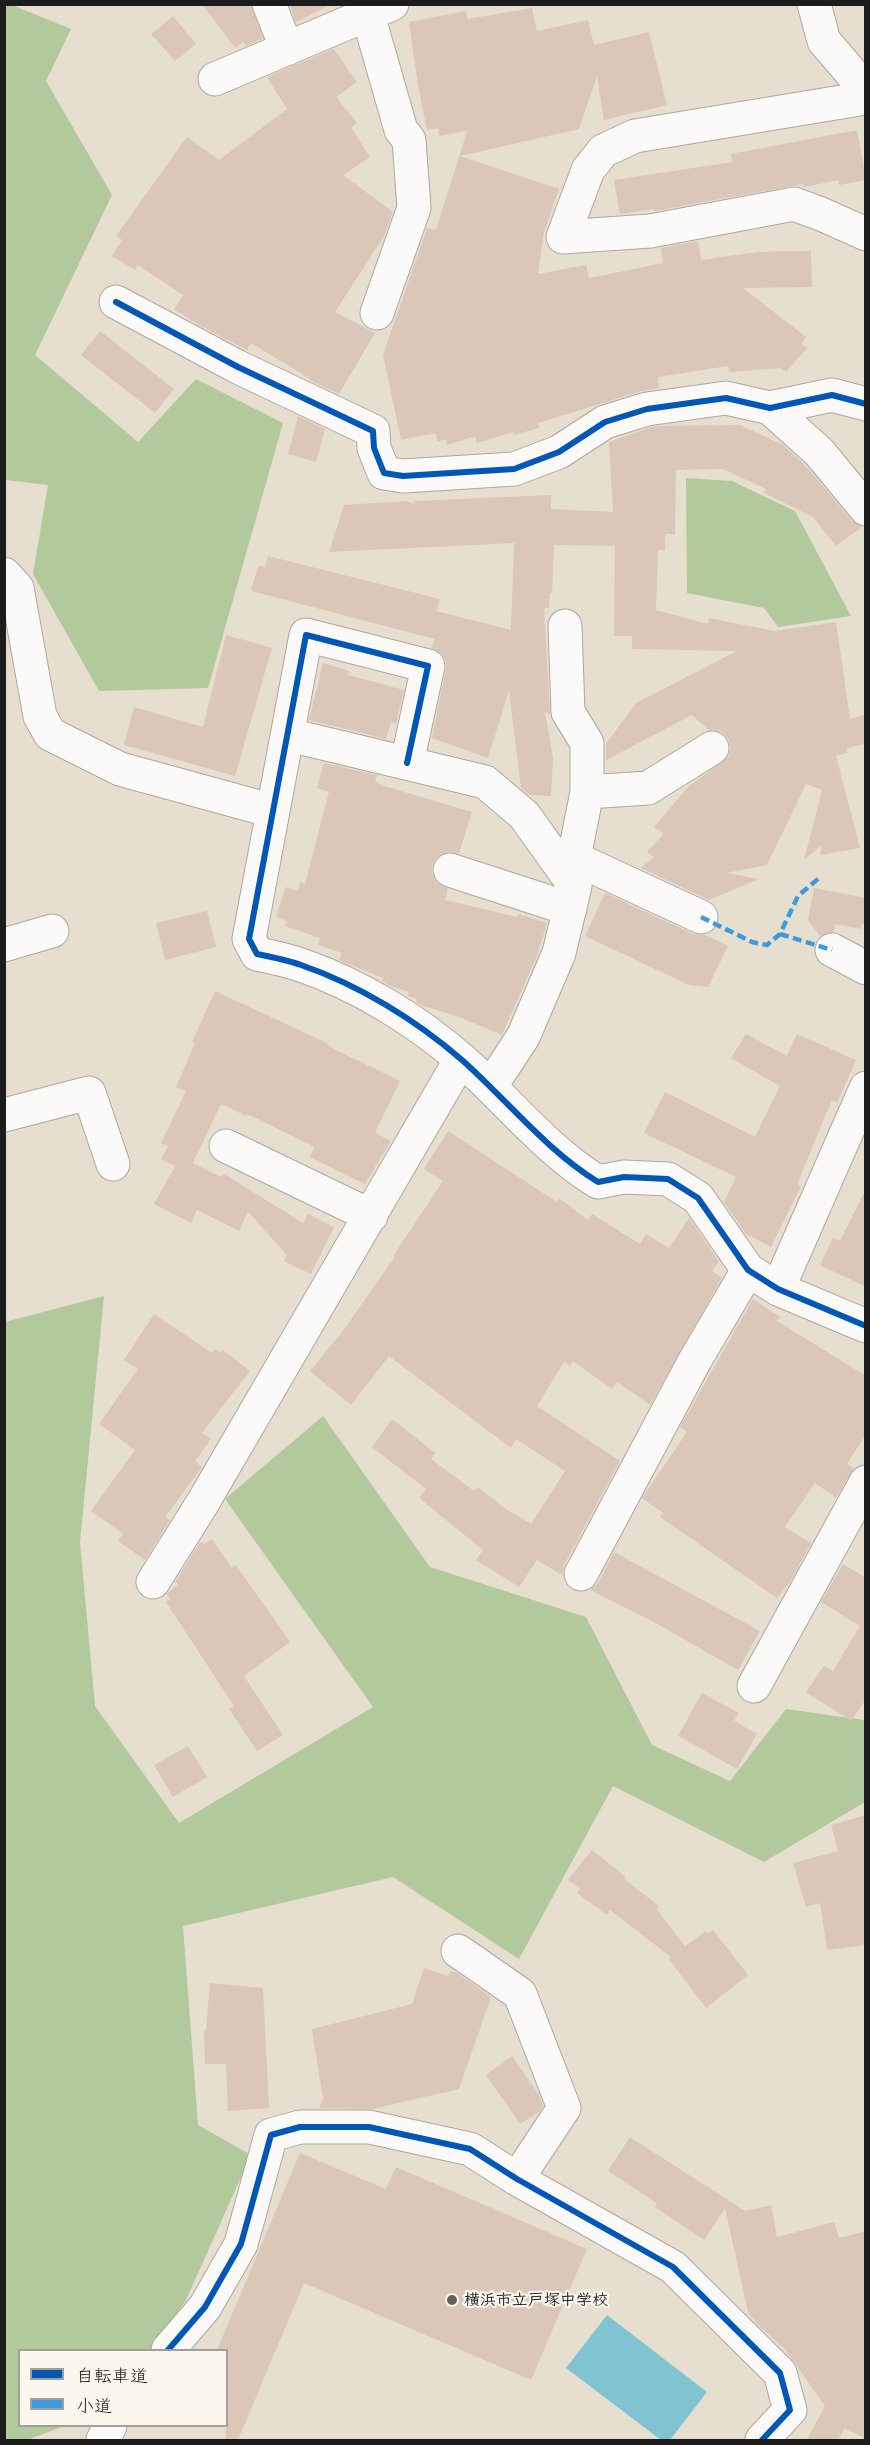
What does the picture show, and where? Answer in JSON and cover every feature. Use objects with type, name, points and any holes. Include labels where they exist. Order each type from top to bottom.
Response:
[{"type":"street","points":[[269,4],[287,49]]},
{"type":"street","points":[[814,4],[824,41],[866,90]]},
{"type":"street","points":[[215,79],[380,10],[401,130],[409,140],[414,208],[377,313]]},
{"type":"street","points":[[866,98],[635,136],[603,151],[588,170],[563,237],[650,231],[794,204],[866,234]]},
{"type":"street","points":[[116,302],[238,367],[373,431],[374,448],[384,473],[404,476],[514,469],[559,453],[605,422],[647,409],[726,398],[770,408],[832,395],[866,404]]},
{"type":"street","points":[[770,408],[819,452],[866,509]]},
{"type":"street","points":[[4,574],[17,588],[40,716],[50,734],[120,769],[273,811]]},
{"type":"street","points":[[490,1087],[523,1037],[560,953],[573,884],[587,792],[587,743],[568,712],[565,626]]},
{"type":"street","points":[[407,763],[428,666],[306,635],[249,939],[257,954],[301,964],[401,1014],[461,1059],[574,1167],[598,1182],[624,1177],[668,1179],[698,1198],[748,1270],[778,1289],[866,1326]]},
{"type":"street","points":[[289,735],[485,782],[524,815],[573,884]]},
{"type":"street","points":[[587,792],[648,789],[712,748]]},
{"type":"street","points":[[450,870],[573,884],[701,917]]},
{"type":"street","points":[[4,945],[51,931]]},
{"type":"street","points":[[832,950],[866,968]]},
{"type":"street","points":[[153,1582],[202,1504],[461,1059]]},
{"type":"street","points":[[778,1289],[866,1088]]},
{"type":"street","points":[[4,1115],[89,1093],[113,1164]]},
{"type":"street","points":[[226,1146],[371,1216]]},
{"type":"street","points":[[581,1574],[694,1362],[748,1270]]},
{"type":"street","points":[[754,1686],[866,1482]]},
{"type":"street","points":[[458,1951],[520,1994],[564,2108],[517,2179]]},
{"type":"street","points":[[169,2349],[206,2307],[241,2244],[271,2135],[300,2127],[369,2127],[470,2149],[517,2179],[673,2267],[780,2373],[790,2410],[762,2440]]},
{"type":"green space","points":[[4,5],[12,5],[71,29],[46,81],[112,195],[35,355],[138,442],[196,379],[283,423],[208,688],[99,691],[33,574],[48,485],[5,480]]},
{"type":"green space","points":[[686,478],[732,481],[795,511],[851,616],[778,627],[764,608],[687,593]]},
{"type":"green space","points":[[104,1296],[80,1542],[95,1706],[179,1823],[373,1707],[225,1499],[323,1416],[430,1567],[586,1617],[652,1745],[730,1781],[786,1709],[864,1720],[865,1717],[865,1802],[764,1862],[613,1786],[519,1959],[393,1877],[183,1926],[198,2125],[251,2155],[185,2302],[151,2349],[18,2349],[18,2427],[61,2427],[27,2440],[5,2440],[5,1322]]},
{"type":"water","points":[[607,2315],[707,2392],[670,2440],[661,2440],[566,2368]]},
{"type":"building","points":[[202,4],[251,4],[263,38],[246,46],[243,42],[235,48]]},
{"type":"building","points":[[289,4],[332,4],[296,22]]},
{"type":"building","points":[[532,8],[537,31],[588,20],[594,45],[649,32],[667,105],[604,120],[597,76],[579,129],[460,156],[559,189],[544,232],[538,274],[586,265],[589,278],[663,263],[661,248],[698,241],[701,260],[758,252],[811,251],[812,287],[743,288],[806,337],[801,344],[807,348],[786,372],[780,368],[729,372],[728,366],[658,377],[659,388],[642,391],[538,423],[539,428],[514,435],[513,432],[477,443],[475,436],[447,445],[446,439],[438,442],[435,433],[401,440],[383,355],[427,228],[436,230],[467,131],[439,136],[438,128],[427,130],[409,22],[466,11],[468,19]]},
{"type":"building","points":[[173,16],[196,44],[175,61],[151,34]]},
{"type":"building","points":[[334,49],[357,82],[336,97],[357,123],[351,127],[370,157],[343,175],[393,212],[384,236],[335,312],[375,333],[339,394],[309,380],[251,343],[247,350],[197,324],[174,309],[183,295],[138,265],[135,270],[112,256],[122,240],[116,236],[187,137],[219,160],[287,109],[267,77]]},
{"type":"building","points":[[857,130],[866,180],[839,185],[838,180],[804,187],[803,184],[654,211],[654,209],[620,214],[614,180],[732,162],[731,154]]},
{"type":"building","points":[[100,331],[174,389],[155,413],[81,355]]},
{"type":"building","points":[[298,416],[325,429],[316,462],[288,454]]},
{"type":"building","points":[[740,425],[783,445],[805,465],[852,521],[862,527],[836,546],[813,517],[764,493],[766,489],[723,469],[676,470],[675,534],[665,534],[665,550],[658,550],[656,610],[708,624],[709,618],[775,631],[836,622],[850,719],[866,714],[866,743],[846,749],[848,753],[836,756],[860,848],[820,855],[822,845],[804,860],[822,790],[806,784],[767,865],[726,873],[759,879],[709,900],[641,868],[654,857],[647,852],[664,834],[654,827],[688,787],[728,757],[731,748],[728,738],[720,731],[709,730],[692,715],[606,760],[606,744],[636,703],[737,651],[632,649],[632,636],[614,636],[615,546],[554,545],[552,593],[550,593],[549,608],[544,608],[550,715],[545,712],[553,758],[551,796],[530,795],[521,788],[509,690],[488,758],[432,738],[446,669],[446,661],[441,653],[432,648],[435,639],[251,591],[258,566],[265,567],[268,556],[440,599],[436,611],[511,630],[514,543],[329,552],[344,505],[407,501],[415,504],[414,501],[551,495],[551,509],[613,512],[609,442],[651,427]]},
{"type":"building","points":[[226,635],[272,648],[235,776],[124,745],[134,707],[203,727]]},
{"type":"building","points":[[323,663],[349,671],[348,675],[404,690],[396,724],[391,722],[386,739],[309,720]]},
{"type":"building","points":[[324,763],[377,775],[375,782],[384,786],[472,812],[459,853],[446,852],[437,857],[432,865],[432,874],[436,882],[448,889],[445,900],[517,917],[518,914],[547,923],[537,956],[502,1035],[459,1017],[421,1005],[416,1002],[417,999],[408,996],[409,992],[388,985],[382,981],[383,978],[339,960],[342,953],[318,945],[320,938],[285,926],[287,921],[276,917],[286,887],[298,891],[300,882],[305,884],[329,792],[317,788]]},
{"type":"building","points":[[814,888],[866,898],[866,924],[862,924],[861,929],[835,924],[834,932],[820,936],[808,920]]},
{"type":"building","points":[[605,893],[693,934],[705,935],[728,946],[708,987],[689,985],[585,936]]},
{"type":"building","points":[[207,911],[216,947],[165,960],[156,923]]},
{"type":"building","points":[[215,991],[329,1044],[328,1046],[400,1081],[375,1133],[391,1141],[365,1184],[310,1157],[315,1147],[221,1104],[193,1163],[221,1177],[224,1174],[303,1223],[308,1214],[334,1227],[311,1274],[284,1261],[287,1255],[248,1212],[239,1231],[197,1210],[191,1223],[154,1204],[175,1166],[161,1159],[168,1146],[161,1143],[186,1091],[176,1087],[195,1043],[192,1042]]},
{"type":"building","points":[[746,1034],[787,1056],[797,1034],[856,1060],[837,1103],[832,1100],[797,1184],[801,1186],[771,1247],[746,1234],[724,1202],[736,1177],[644,1133],[665,1092],[755,1137],[780,1086],[731,1058]]},
{"type":"building","points":[[448,1131],[557,1202],[559,1198],[588,1220],[592,1214],[640,1244],[646,1234],[669,1248],[689,1218],[719,1261],[712,1271],[722,1278],[650,1405],[617,1382],[612,1389],[573,1361],[570,1366],[564,1362],[537,1406],[620,1461],[564,1565],[562,1575],[537,1560],[519,1587],[476,1560],[483,1550],[419,1498],[426,1489],[372,1447],[392,1419],[435,1453],[431,1459],[474,1491],[478,1487],[507,1510],[531,1524],[565,1471],[516,1439],[511,1448],[389,1356],[351,1405],[310,1371],[342,1332],[395,1257],[393,1256],[443,1181],[424,1169]]},
{"type":"building","points":[[866,1189],[866,1287],[820,1265],[833,1238],[840,1241]]},
{"type":"building","points":[[753,1299],[780,1317],[777,1321],[866,1376],[866,1434],[847,1464],[854,1469],[836,1498],[815,1483],[785,1527],[811,1543],[790,1582],[777,1598],[660,1517],[663,1513],[642,1498],[687,1432],[680,1427]]},
{"type":"building","points":[[154,1314],[212,1353],[215,1349],[221,1353],[223,1350],[250,1371],[202,1433],[211,1439],[195,1461],[202,1467],[165,1517],[170,1520],[145,1560],[118,1541],[123,1534],[91,1511],[135,1450],[99,1424],[138,1369],[124,1360]]},
{"type":"building","points":[[212,1539],[232,1568],[236,1565],[290,1642],[244,1676],[283,1735],[257,1751],[229,1709],[234,1706],[166,1602],[170,1599],[167,1594],[178,1584],[175,1582],[200,1542],[204,1544]]},
{"type":"building","points":[[614,1552],[760,1631],[738,1670],[654,1622],[590,1590],[598,1583]]},
{"type":"building","points":[[843,1564],[866,1578],[866,1699],[851,1721],[806,1692],[824,1666],[833,1671],[860,1626],[821,1602]]},
{"type":"building","points":[[702,1693],[739,1713],[734,1721],[757,1734],[737,1769],[678,1736]]},
{"type":"building","points":[[188,1746],[207,1777],[173,1797],[154,1765]]},
{"type":"building","points":[[866,1815],[866,1945],[827,1950],[820,1903],[806,1907],[793,1863],[838,1851],[831,1825]]},
{"type":"building","points":[[592,1850],[659,1906],[657,1910],[685,1946],[706,1931],[708,1933],[713,1930],[748,1975],[706,2008],[669,1959],[671,1957],[610,1910],[607,1915],[577,1893],[580,1889],[568,1880]]},
{"type":"building","points":[[424,1968],[448,1976],[451,1971],[457,1973],[491,1997],[459,2089],[373,2109],[319,2108],[323,2099],[312,2029],[412,2004]]},
{"type":"building","points":[[210,1983],[263,1988],[269,2108],[228,2111],[226,2064],[205,2064],[204,2031],[206,2030]]},
{"type":"building","points":[[512,2056],[539,2095],[543,2106],[540,2111],[520,2124],[486,2075]]},
{"type":"building","points":[[630,2137],[745,2211],[771,2205],[777,2237],[834,2222],[839,2238],[866,2231],[866,2439],[845,2428],[838,2440],[807,2440],[825,2406],[785,2349],[757,2324],[748,2312],[725,2208],[704,2240],[655,2207],[657,2203],[608,2171]]},
{"type":"building","points":[[300,2153],[386,2189],[396,2167],[587,2249],[531,2380],[304,2283],[238,2440],[226,2440],[228,2349],[217,2349]]},
{"type":"marked path","points":[[701,917],[752,942],[767,945],[780,934],[798,896],[819,878]]},
{"type":"marked path","points":[[780,934],[832,950]]},
{"type":"cycle path","points":[[116,302],[238,367],[373,431],[374,448],[384,473],[403,476],[514,469],[559,452],[605,422],[647,409],[726,398],[770,408],[832,395],[866,404]]},
{"type":"cycle path","points":[[407,763],[428,666],[306,635],[249,939],[257,954],[323,973],[386,1005],[426,1031],[462,1060],[544,1140],[598,1182],[624,1177],[668,1179],[698,1198],[748,1270],[778,1289],[866,1326]]},
{"type":"cycle path","points":[[169,2349],[205,2307],[241,2244],[271,2135],[300,2127],[369,2127],[470,2149],[517,2179],[673,2267],[780,2373],[790,2410],[762,2440]]},
{"type":"place","name":"横浜市立戸塚中学校","points":[[452,2300]]}]
